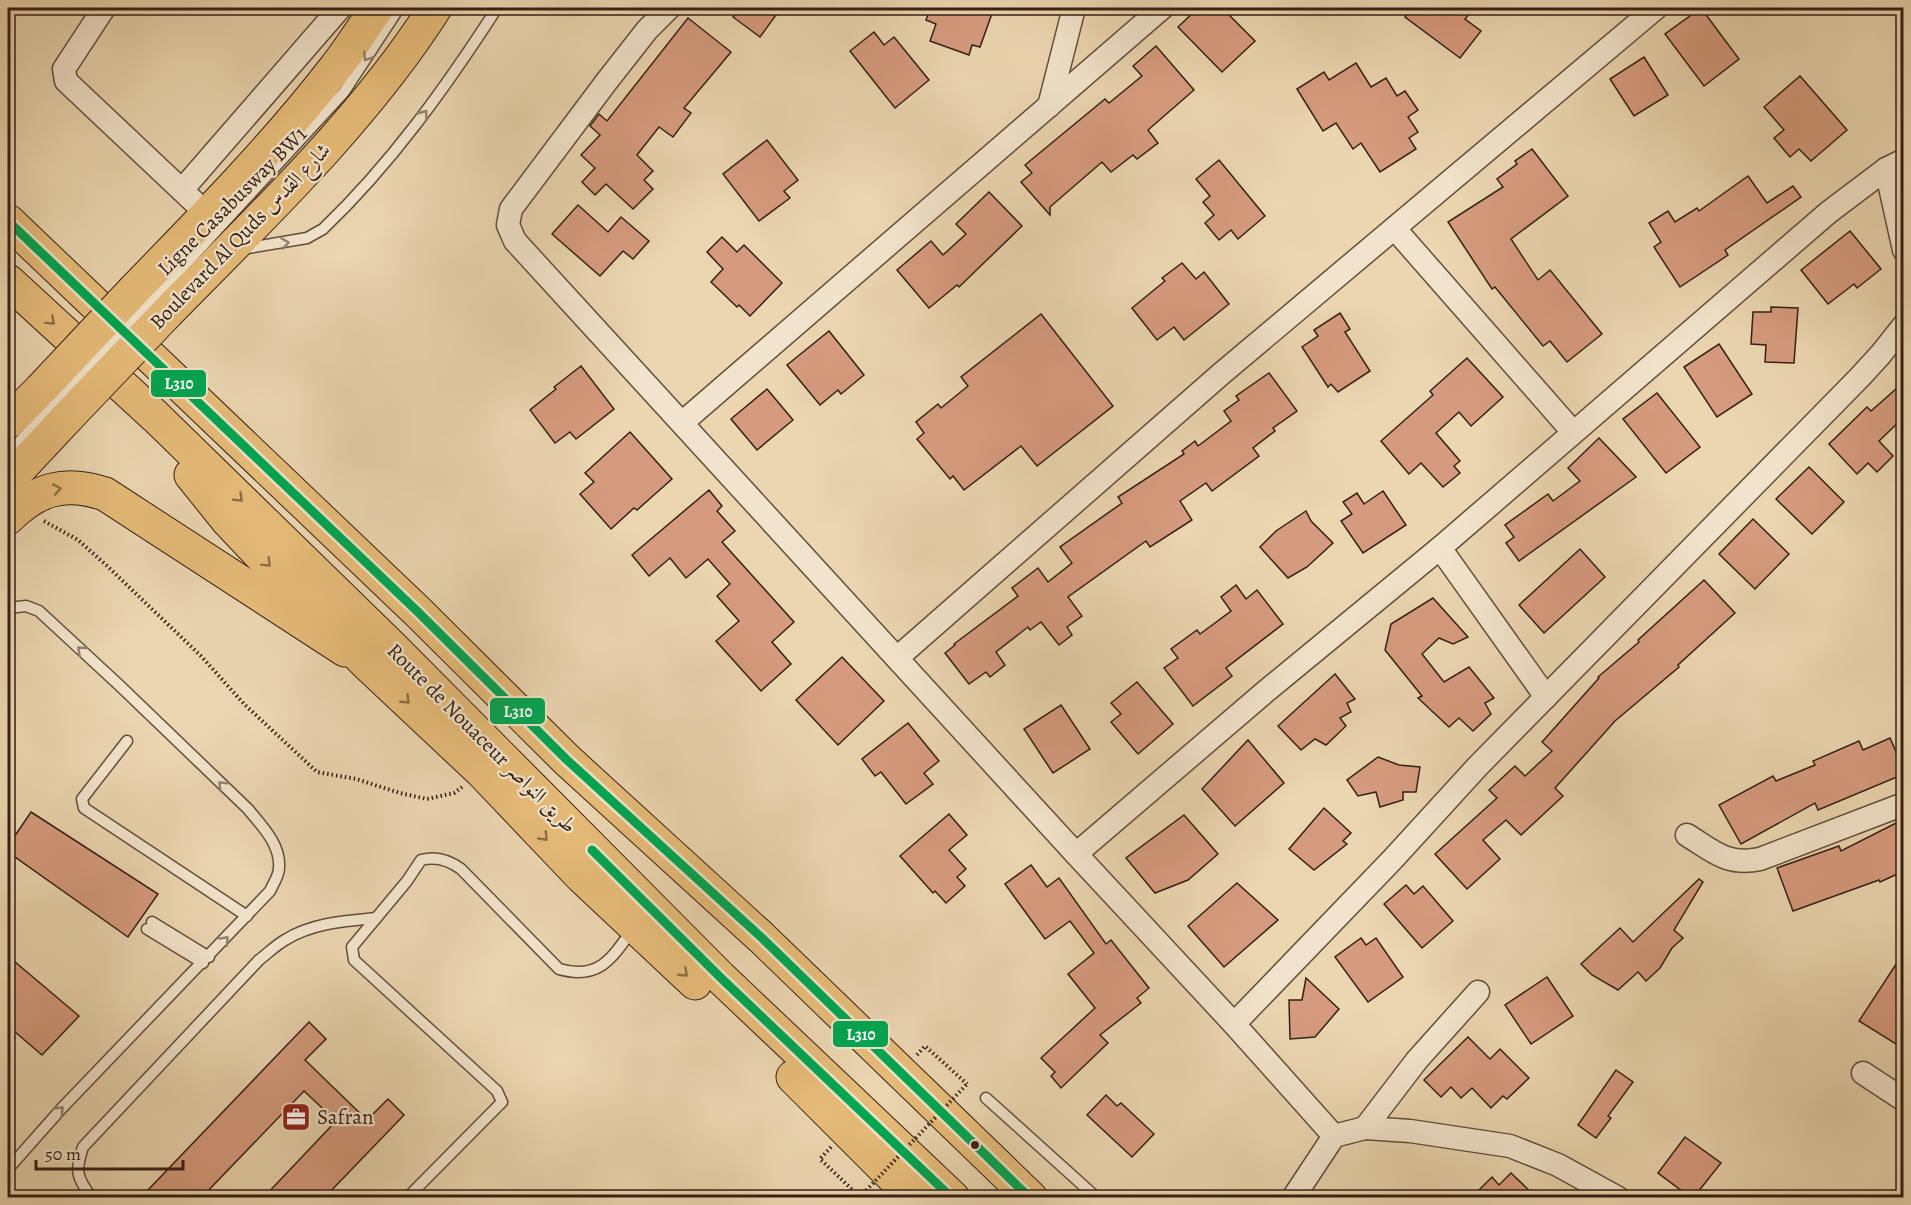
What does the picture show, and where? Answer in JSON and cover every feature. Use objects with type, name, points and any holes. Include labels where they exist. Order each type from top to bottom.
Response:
[{"type":"main road","name":"Boulevard Al Quds شارع القدس","points":[[151,304],[207,214],[336,68],[377,8]]},
{"type":"main road","name":"Boulevard Al Quds شارع القدس","points":[[8,481],[55,405],[151,304],[227,251],[360,109],[418,34],[435,8]]},
{"type":"main road","points":[[8,221],[418,612],[567,760],[762,938],[1031,1197]]},
{"type":"main road","name":"Route de Nouaceur طريق النواصر","points":[[8,281],[156,417],[391,646],[721,978],[953,1197]]},
{"type":"main road","name":"Boulevard Al Quds شارع القدس","points":[[8,422],[55,405]]},
{"type":"main road","points":[[156,417],[182,462],[228,521],[366,663],[482,772],[582,877],[758,1042],[914,1197]]},
{"type":"main road","points":[[22,518],[31,498],[47,491],[84,487],[105,494],[249,586],[307,627],[366,663]]},
{"type":"street","points":[[104,8],[64,69],[66,81],[207,214]]},
{"type":"street","points":[[182,190],[340,8]]},
{"type":"street","points":[[669,8],[647,30],[511,209],[508,225],[515,241],[1234,1024],[1334,1136]]},
{"type":"street","points":[[1049,106],[1074,8]]},
{"type":"street","points":[[683,422],[1162,8]]},
{"type":"street","points":[[897,658],[1221,374],[1656,8]]},
{"type":"street","points":[[1895,164],[1904,250]]},
{"type":"street","points":[[1076,854],[1265,692],[1440,548],[1829,212],[1895,164]]},
{"type":"street","points":[[1395,228],[1573,432]]},
{"type":"street","points":[[1234,1024],[1392,860],[1477,767],[1860,377],[1904,325]]},
{"type":"street","points":[[1440,548],[1546,697]]},
{"type":"street","points":[[1687,835],[1728,860],[1745,862],[1760,859],[1904,804]]},
{"type":"street","points":[[1365,1128],[1418,1060],[1478,992]]},
{"type":"street","points":[[1863,1073],[1904,1100]]},
{"type":"street","points":[[1293,1197],[1334,1136],[1365,1128],[1410,1131],[1510,1146],[1558,1165],[1618,1197]]},
{"type":"lane","name":"Ligne Casabusway BW1","points":[[151,304],[344,92],[399,8]]},
{"type":"lane","points":[[227,251],[295,241],[307,238],[323,229],[408,135],[460,65],[496,8]]},
{"type":"lane","name":"Ligne Casabusway BW1","points":[[293,167],[358,101],[382,64]]},
{"type":"lane","name":"Ligne Casabusway BW1","points":[[151,304],[253,208]]},
{"type":"lane","points":[[8,454],[55,405]]},
{"type":"lane","points":[[8,465],[55,405]]},
{"type":"lane","points":[[8,608],[26,606],[39,611],[248,809],[267,831],[278,853],[279,870],[270,891],[62,1108],[8,1169]]},
{"type":"lane","points":[[127,741],[81,799],[84,808],[247,916]]},
{"type":"lane","points":[[406,1197],[502,1102],[497,1091],[354,960],[352,947],[422,860],[431,858],[451,861],[559,969],[586,974],[599,968],[613,955],[635,927]]},
{"type":"lane","points":[[92,1197],[81,1183],[77,1166],[83,1147],[259,960],[284,940],[308,930],[335,921],[376,918]]},
{"type":"lane","points":[[149,926],[206,960]]},
{"type":"lane","points":[[986,1098],[1097,1197]]},
{"type":"path","points":[[22,518],[78,540],[202,657],[244,704],[317,772],[356,779],[427,799],[454,793],[482,772]]},
{"type":"path","points":[[820,1159],[860,1197],[967,1084],[925,1046]]},
{"type":"building","points":[[741,8],[781,8],[760,37],[733,17]]},
{"type":"building","points":[[930,8],[994,8],[980,47],[972,45],[969,55],[930,41],[936,24],[926,20]]},
{"type":"building","points":[[1198,8],[1222,8],[1255,41],[1222,72],[1178,27]]},
{"type":"building","points":[[1412,8],[1442,8],[1450,14],[1455,8],[1474,8],[1465,19],[1481,31],[1460,58],[1405,17]]},
{"type":"building","points":[[1701,8],[1739,59],[1704,86],[1665,34]]},
{"type":"building","points":[[688,18],[731,52],[684,108],[691,113],[673,137],[659,127],[637,155],[653,171],[644,180],[653,189],[633,209],[606,184],[595,195],[582,182],[595,168],[581,155],[600,135],[590,126],[599,114],[607,121]]},
{"type":"building","points":[[874,32],[884,45],[894,37],[929,80],[895,108],[850,51]]},
{"type":"building","points":[[1156,46],[1194,90],[1148,130],[1158,143],[1137,159],[1133,155],[1111,172],[1102,162],[1050,207],[1050,215],[1021,182],[1032,173],[1025,165],[1105,99],[1109,103],[1142,76],[1133,66]]},
{"type":"building","points":[[1644,57],[1668,95],[1634,116],[1610,79]]},
{"type":"building","points":[[1356,63],[1371,87],[1386,78],[1397,96],[1405,91],[1418,110],[1408,117],[1418,132],[1409,138],[1416,149],[1380,172],[1361,143],[1353,149],[1336,123],[1323,131],[1297,89],[1324,72],[1329,80]]},
{"type":"building","points":[[1800,76],[1847,130],[1811,161],[1799,149],[1790,157],[1774,138],[1784,130],[1764,107]]},
{"type":"building","points":[[767,140],[798,180],[784,191],[790,198],[759,221],[723,174]]},
{"type":"building","points":[[1532,149],[1568,196],[1511,239],[1538,280],[1550,270],[1602,334],[1567,362],[1550,341],[1543,346],[1495,287],[1492,289],[1448,222],[1503,187],[1497,179],[1517,164],[1515,161]]},
{"type":"building","points":[[1219,160],[1265,216],[1238,239],[1231,230],[1219,240],[1205,223],[1214,215],[1203,202],[1210,196],[1196,179]]},
{"type":"building","points":[[1748,176],[1767,203],[1793,186],[1801,197],[1725,250],[1728,255],[1680,287],[1654,247],[1661,242],[1649,223],[1668,211],[1675,222],[1697,208],[1699,211]]},
{"type":"building","points":[[989,192],[1022,226],[959,287],[957,285],[929,308],[897,270],[931,241],[943,255],[966,234],[956,224]]},
{"type":"building","points":[[578,205],[608,232],[621,217],[649,241],[633,259],[623,251],[600,276],[552,234]]},
{"type":"building","points":[[1850,231],[1881,269],[1857,288],[1854,284],[1828,304],[1801,270]]},
{"type":"building","points":[[722,237],[737,252],[744,245],[782,283],[750,316],[711,282],[723,269],[707,252]]},
{"type":"building","points":[[1182,263],[1196,279],[1204,272],[1229,304],[1184,340],[1174,327],[1157,340],[1132,308],[1165,281],[1162,278]]},
{"type":"building","points":[[1771,307],[1798,308],[1794,363],[1765,362],[1766,345],[1751,344],[1753,312],[1771,312]]},
{"type":"building","points":[[1340,313],[1350,329],[1345,332],[1370,371],[1338,392],[1331,384],[1328,387],[1302,347],[1318,336],[1314,330]]},
{"type":"building","points":[[1041,314],[1113,406],[1037,466],[1021,446],[964,490],[953,476],[950,479],[917,439],[924,433],[916,422],[938,404],[941,408],[968,386],[961,377]]},
{"type":"building","points":[[829,331],[864,375],[841,394],[838,390],[820,405],[787,365]]},
{"type":"building","points":[[1719,344],[1752,394],[1717,417],[1684,367]]},
{"type":"building","points":[[1467,358],[1503,397],[1471,426],[1459,412],[1436,433],[1460,461],[1454,466],[1460,473],[1443,487],[1421,463],[1409,474],[1381,441],[1433,395],[1430,391]]},
{"type":"building","points":[[581,366],[614,409],[576,439],[570,432],[555,443],[530,410]]},
{"type":"building","points":[[1269,373],[1297,411],[1273,428],[1275,431],[1253,448],[1259,456],[1212,491],[1206,483],[1180,501],[1192,520],[1150,547],[1146,541],[1068,597],[1082,616],[1067,627],[1072,635],[1059,645],[1041,622],[1030,630],[1028,627],[996,652],[1005,665],[990,677],[986,672],[969,684],[945,653],[1018,596],[1012,588],[1038,568],[1048,582],[1072,563],[1060,547],[1122,503],[1118,497],[1184,454],[1182,451],[1195,441],[1198,446],[1231,421],[1224,411],[1239,400],[1236,396]]},
{"type":"building","points":[[1904,382],[1904,417],[1879,441],[1893,456],[1877,472],[1868,463],[1857,474],[1829,444],[1867,407],[1871,411]]},
{"type":"building","points":[[767,389],[793,420],[757,450],[731,419]]},
{"type":"building","points":[[1657,393],[1700,447],[1666,473],[1623,419]]},
{"type":"building","points":[[630,432],[672,479],[611,529],[580,494],[594,482],[585,473]]},
{"type":"building","points":[[1599,438],[1636,477],[1519,561],[1506,543],[1514,537],[1505,525],[1548,494],[1553,501],[1580,481],[1568,468]]},
{"type":"building","points":[[1809,467],[1844,502],[1812,534],[1776,499]]},
{"type":"building","points":[[709,490],[722,506],[717,511],[735,531],[722,542],[794,622],[772,642],[791,664],[761,691],[716,641],[739,621],[717,596],[730,584],[708,559],[686,578],[670,558],[649,576],[632,555]]},
{"type":"building","points":[[1383,491],[1406,525],[1363,553],[1341,521],[1352,514],[1343,502],[1357,493],[1364,504]]},
{"type":"building","points":[[1306,511],[1311,521],[1333,543],[1307,567],[1288,578],[1260,547],[1276,531]]},
{"type":"building","points":[[1753,519],[1789,554],[1755,589],[1719,554]]},
{"type":"building","points":[[1580,549],[1605,577],[1544,633],[1519,605]]},
{"type":"building","points":[[1704,580],[1735,613],[1678,665],[1679,667],[1615,721],[1555,788],[1563,796],[1521,835],[1506,820],[1483,840],[1500,859],[1467,889],[1435,854],[1497,798],[1489,790],[1515,766],[1525,776],[1552,751],[1542,742],[1598,677],[1639,642],[1638,640]]},
{"type":"building","points":[[1236,585],[1246,599],[1257,590],[1283,624],[1226,668],[1232,676],[1193,706],[1164,668],[1178,658],[1171,649],[1197,630],[1200,634],[1231,611],[1221,597]]},
{"type":"building","points":[[1433,598],[1468,637],[1453,644],[1439,638],[1422,654],[1444,682],[1469,667],[1494,698],[1485,703],[1491,714],[1473,731],[1459,718],[1449,727],[1418,698],[1422,696],[1385,650],[1391,624]]},
{"type":"building","points":[[842,657],[884,701],[838,745],[796,700]]},
{"type":"building","points":[[1335,674],[1355,699],[1347,703],[1351,712],[1340,718],[1346,726],[1326,745],[1315,739],[1301,750],[1278,726]]},
{"type":"building","points":[[1137,682],[1173,724],[1138,754],[1111,722],[1121,714],[1111,703]]},
{"type":"building","points":[[1061,705],[1090,749],[1053,773],[1024,729]]},
{"type":"building","points":[[908,723],[939,761],[924,773],[933,784],[906,804],[881,772],[875,776],[862,759]]},
{"type":"building","points":[[1890,738],[1904,774],[1818,810],[1815,803],[1741,844],[1719,805],[1773,776],[1776,781],[1815,765],[1813,761],[1859,741],[1863,750]]},
{"type":"building","points":[[1248,740],[1284,783],[1235,826],[1202,789]]},
{"type":"building","points":[[1378,757],[1399,765],[1420,767],[1416,792],[1403,792],[1403,800],[1380,807],[1376,792],[1358,796],[1347,780]]},
{"type":"building","points":[[1324,808],[1351,833],[1343,841],[1347,844],[1314,870],[1289,849]]},
{"type":"building","points":[[31,812],[158,894],[128,937],[8,852],[8,846]]},
{"type":"building","points":[[949,814],[967,835],[949,850],[966,869],[957,877],[965,886],[946,903],[935,891],[933,893],[900,856]]},
{"type":"building","points":[[1184,815],[1218,854],[1188,880],[1155,893],[1126,858]]},
{"type":"building","points":[[1904,819],[1904,871],[1880,882],[1879,880],[1793,911],[1777,868],[1839,846],[1841,851]]},
{"type":"building","points":[[1031,865],[1047,887],[1059,878],[1106,944],[1111,940],[1149,988],[1137,998],[1141,1003],[1100,1035],[1108,1043],[1061,1088],[1051,1076],[1055,1072],[1041,1058],[1095,1008],[1068,974],[1094,953],[1070,921],[1045,939],[1005,884]]},
{"type":"building","points":[[1699,879],[1703,882],[1674,930],[1683,938],[1672,948],[1660,968],[1646,981],[1638,972],[1618,990],[1592,975],[1581,964],[1620,928],[1633,942]]},
{"type":"building","points":[[1237,883],[1278,920],[1224,967],[1188,926]]},
{"type":"building","points":[[1406,885],[1414,894],[1423,886],[1453,921],[1422,948],[1384,904]]},
{"type":"building","points":[[1361,938],[1366,945],[1376,938],[1403,977],[1368,1002],[1335,957]]},
{"type":"building","points":[[1904,952],[1904,1049],[1859,1021]]},
{"type":"building","points":[[8,956],[79,1016],[42,1055],[8,1026]]},
{"type":"building","points":[[1547,977],[1573,1016],[1531,1044],[1505,1005]]},
{"type":"building","points":[[1306,978],[1339,1009],[1315,1037],[1290,1039],[1289,1000],[1302,1000]]},
{"type":"building","points":[[309,1022],[326,1039],[305,1060],[367,1120],[388,1099],[404,1115],[325,1197],[264,1197],[336,1121],[304,1091],[202,1197],[156,1197],[148,1190]]},
{"type":"building","points":[[1468,1037],[1490,1059],[1500,1049],[1529,1078],[1507,1099],[1503,1096],[1491,1108],[1472,1088],[1461,1098],[1451,1087],[1441,1097],[1424,1080]]},
{"type":"building","points":[[1616,1070],[1633,1082],[1608,1116],[1611,1118],[1596,1138],[1578,1125]]},
{"type":"building","points":[[1106,1095],[1117,1106],[1121,1103],[1154,1134],[1132,1157],[1087,1115]]},
{"type":"building","points":[[1685,1137],[1721,1163],[1694,1197],[1690,1197],[1658,1173]]},
{"type":"building","points":[[1511,1173],[1536,1197],[1472,1197],[1492,1177],[1499,1185]]},
{"type":"transit line","name":"L310","points":[[8,221],[418,612],[567,760],[762,938],[1030,1198]]},
{"type":"transit line","name":"L310","points":[[592,850],[721,978],[952,1198]]},
{"type":"place","name":"Safran","points":[[296,1117]]}]
